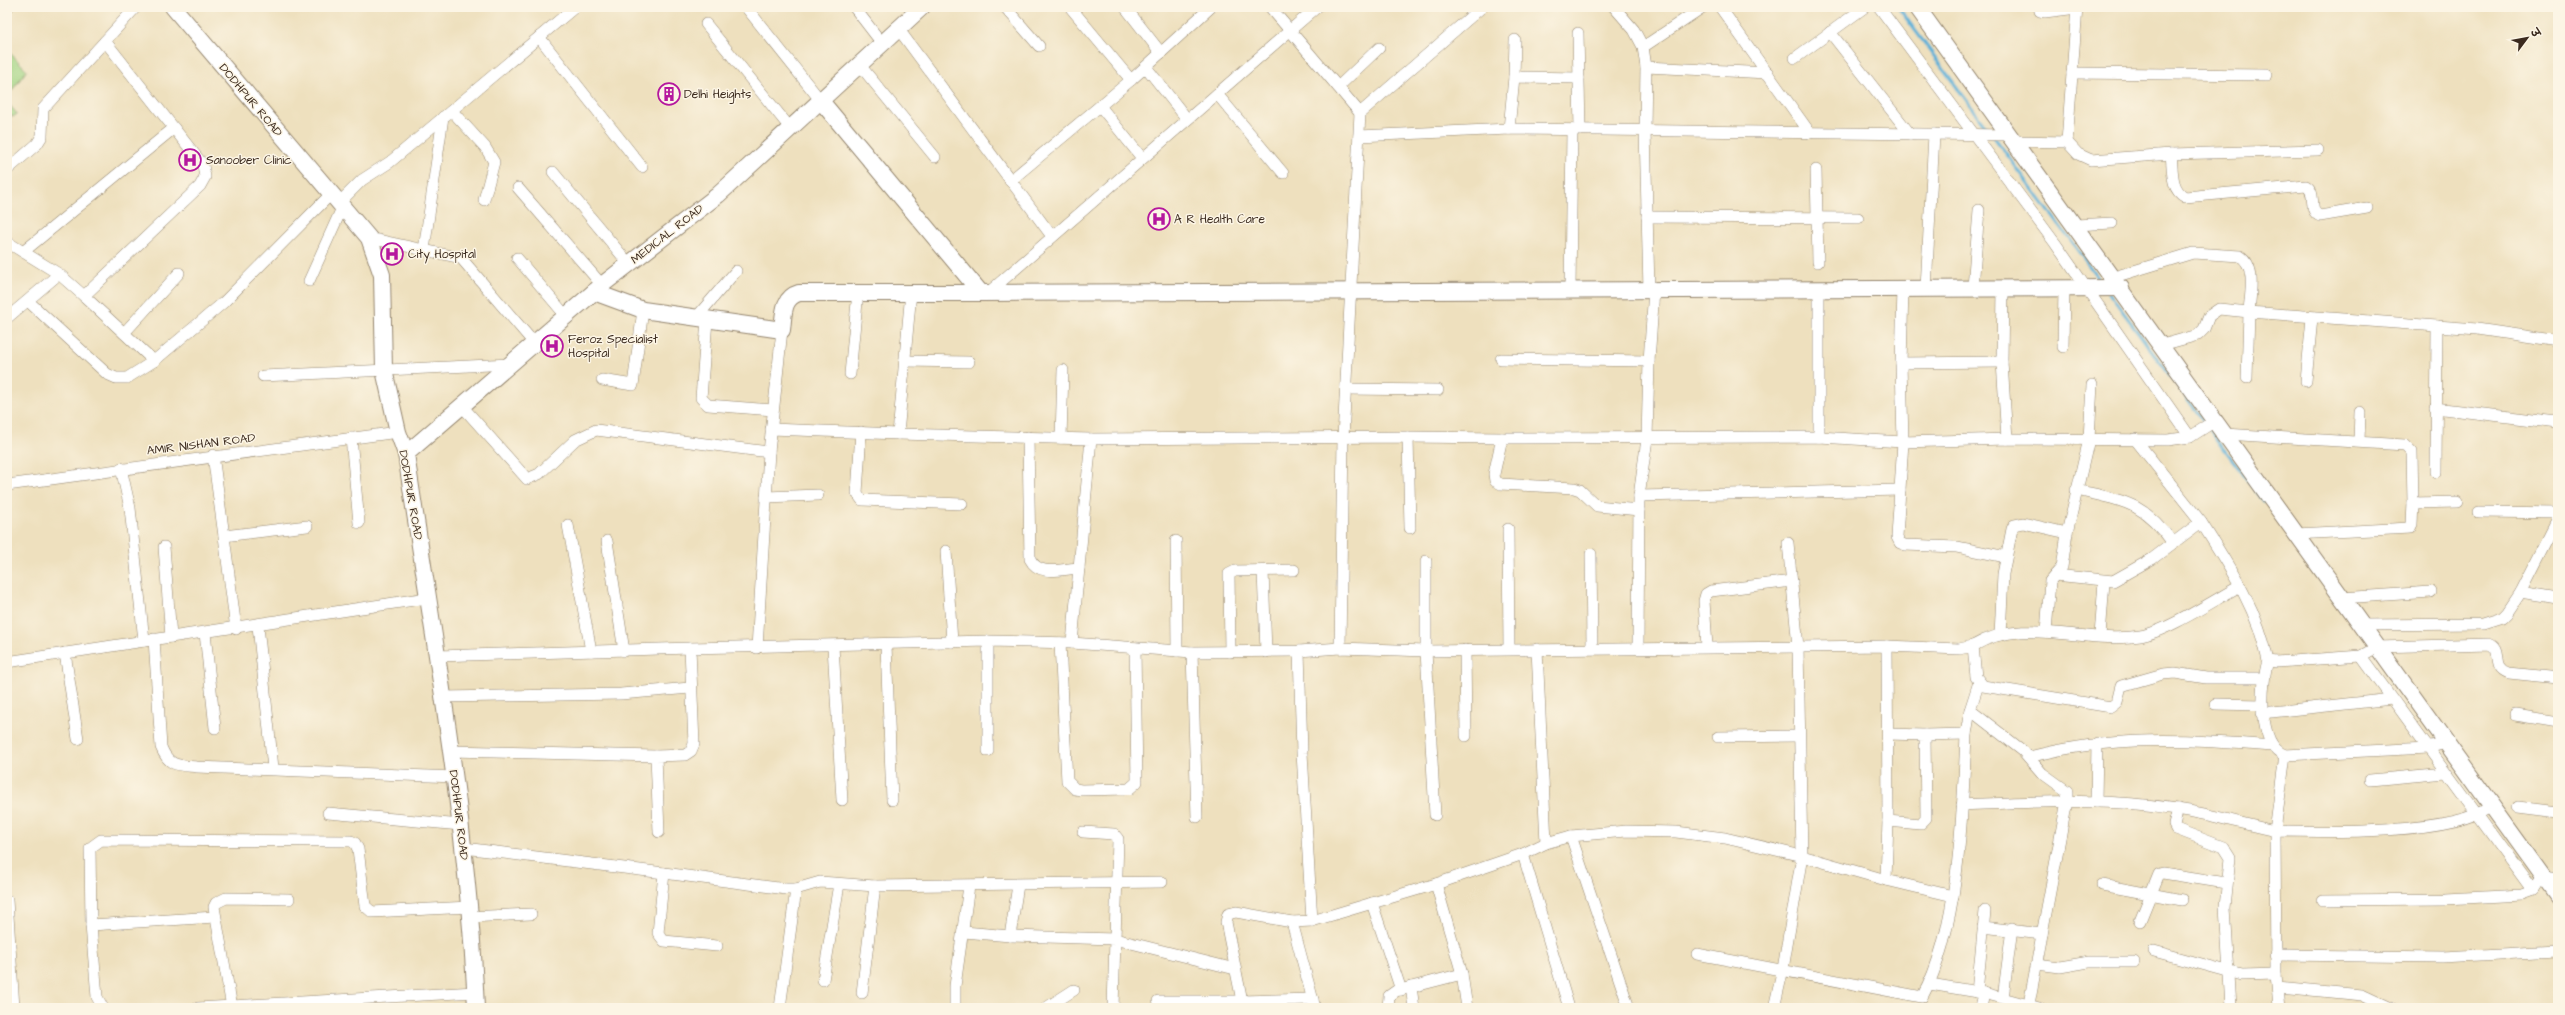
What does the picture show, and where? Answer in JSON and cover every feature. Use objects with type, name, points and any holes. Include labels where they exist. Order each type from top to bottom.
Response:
[{"type":"street","points":[[7,170],[37,144],[42,136],[43,109],[136,7]]},
{"type":"street","name":"DODHPUR ROAD","points":[[173,7],[316,178],[369,238],[382,275],[384,370],[398,432],[406,454],[444,696],[450,751],[456,777],[464,848],[476,1008]]},
{"type":"street","points":[[28,301],[107,374],[116,378],[127,378],[154,361],[224,302],[362,180],[390,162],[574,7]]},
{"type":"street","points":[[746,7],[821,101],[984,293]]},
{"type":"street","points":[[854,7],[881,42]]},
{"type":"street","name":"MEDICAL ROAD","points":[[406,454],[598,288],[718,195],[821,101],[897,27],[922,7]]},
{"type":"street","points":[[1006,7],[1039,46]]},
{"type":"street","points":[[1070,7],[1131,80]]},
{"type":"street","points":[[1125,7],[1161,53]]},
{"type":"street","points":[[1270,7],[1360,113],[1352,291],[1343,438],[1340,648]]},
{"type":"street","points":[[984,293],[1218,94],[1289,30],[1317,7]]},
{"type":"street","points":[[1360,113],[1482,7]]},
{"type":"street","points":[[1614,7],[1634,30],[1643,47],[1646,67],[1645,130],[1652,290],[1647,439],[1639,496],[1638,648]]},
{"type":"street","points":[[1643,47],[1703,7]]},
{"type":"street","points":[[1720,7],[1810,132]]},
{"type":"street","points":[[1795,58],[1865,7]]},
{"type":"street","points":[[1879,7],[1985,134],[2105,287],[2162,345],[2212,423],[2225,434],[2361,625],[2368,652],[2392,699],[2446,773],[2484,810],[2542,883],[2558,898]]},
{"type":"street","points":[[1917,7],[2076,225],[2105,287],[2195,434]]},
{"type":"street","points":[[2039,7],[2040,11],[2045,12],[2077,8],[2067,142]]},
{"type":"street","points":[[1010,181],[1146,67],[1208,8]]},
{"type":"street","points":[[706,24],[791,129]]},
{"type":"street","points":[[897,27],[1010,181],[1052,235]]},
{"type":"street","points":[[1830,32],[1910,134]]},
{"type":"street","points":[[1570,290],[1579,78],[1578,33]]},
{"type":"street","points":[[539,37],[642,167]]},
{"type":"street","points":[[1509,129],[1514,77],[1515,40]]},
{"type":"street","points":[[84,296],[200,186],[206,177],[204,165],[105,41]]},
{"type":"street","points":[[1338,87],[1379,48]]},
{"type":"street","points":[[859,64],[935,157]]},
{"type":"street","points":[[1146,67],[1187,119]]},
{"type":"street","points":[[1646,67],[1768,73]]},
{"type":"street","points":[[2072,74],[2267,75]]},
{"type":"street","points":[[1514,77],[1579,78]]},
{"type":"street","points":[[1218,94],[1283,173]]},
{"type":"street","points":[[1100,106],[1142,158]]},
{"type":"street","points":[[448,114],[485,147],[494,162],[484,200]]},
{"type":"street","points":[[424,250],[448,114]]},
{"type":"street","points":[[23,252],[174,128]]},
{"type":"street","points":[[1359,136],[1509,129],[1985,134],[2013,138],[2067,142],[2078,154],[2091,160],[2171,154],[2318,150]]},
{"type":"street","points":[[1926,289],[1934,134]]},
{"type":"street","points":[[2171,154],[2174,187],[2178,193],[2186,196],[2306,186],[2313,193],[2313,210],[2320,216],[2367,208]]},
{"type":"street","points":[[1816,170],[1818,262]]},
{"type":"street","points":[[553,172],[629,264]]},
{"type":"street","points":[[518,188],[598,288],[643,310],[782,330]]},
{"type":"street","points":[[309,281],[337,202]]},
{"type":"street","points":[[1973,288],[1979,210]]},
{"type":"street","points":[[1648,217],[1858,218]]},
{"type":"street","points":[[2076,225],[2112,223]]},
{"type":"street","points":[[369,238],[460,258],[534,343]]},
{"type":"street","points":[[7,242],[60,274],[154,361]]},
{"type":"street","points":[[757,648],[769,452],[785,303],[791,295],[799,293],[2105,287],[2193,253],[2240,256],[2247,260],[2250,268],[2247,378]]},
{"type":"street","points":[[517,258],[566,316]]},
{"type":"street","points":[[736,271],[701,319],[701,398],[708,406],[773,410]]},
{"type":"street","points":[[124,333],[179,273]]},
{"type":"street","points":[[7,318],[60,274]]},
{"type":"street","points":[[2003,288],[2002,362],[2007,439]]},
{"type":"street","points":[[2063,347],[2064,288]]},
{"type":"street","points":[[1819,289],[1819,437]]},
{"type":"street","points":[[1903,289],[1901,363],[1903,442],[1897,537],[1900,543],[1957,547],[2006,557]]},
{"type":"street","points":[[850,374],[858,292]]},
{"type":"street","points":[[898,434],[911,292]]},
{"type":"street","points":[[2162,345],[2198,335],[2204,329],[2213,312],[2219,309],[2312,318],[2477,329],[2558,341]]},
{"type":"street","points":[[602,380],[633,385],[643,310]]},
{"type":"street","points":[[2306,381],[2312,318]]},
{"type":"street","points":[[2436,472],[2437,326]]},
{"type":"street","points":[[1501,359],[1649,361]]},
{"type":"street","points":[[905,361],[969,362]]},
{"type":"street","points":[[1901,363],[2002,362]]},
{"type":"street","points":[[263,376],[510,364]]},
{"type":"street","points":[[1061,438],[1063,370]]},
{"type":"street","points":[[2046,632],[2050,582],[2062,567],[2076,490],[2089,439],[2092,385]]},
{"type":"street","points":[[1346,389],[1438,390]]},
{"type":"street","points":[[462,406],[527,479],[539,474],[575,440],[596,430],[769,452]]},
{"type":"street","points":[[2436,408],[2558,423]]},
{"type":"street","points":[[2359,441],[2360,412]]},
{"type":"street","points":[[771,429],[1061,438],[1408,437],[1647,439],[1819,437],[1903,442],[2007,439],[2168,440],[2195,434],[2212,423]]},
{"type":"street","name":"AMIR NISHAN ROAD","points":[[7,485],[213,455],[398,432]]},
{"type":"street","points":[[861,432],[858,493],[862,500],[962,504]]},
{"type":"street","points":[[2225,434],[2405,444],[2409,447],[2412,452],[2413,503],[2412,524],[2410,528],[2296,534]]},
{"type":"street","points":[[1028,437],[1030,559],[1034,567],[1041,571],[1079,568]]},
{"type":"street","points":[[1408,437],[1410,528]]},
{"type":"street","points":[[351,438],[359,523]]},
{"type":"street","points":[[1072,643],[1091,438]]},
{"type":"street","points":[[1502,438],[1494,474],[1495,481],[1501,484],[1574,488],[1580,490],[1597,506],[1639,510]]},
{"type":"street","points":[[2136,439],[2201,522],[2240,586],[2263,638],[2268,660],[2263,678],[2262,709],[2273,746],[2278,753],[2285,755],[2428,748],[2445,743]]},
{"type":"street","points":[[213,455],[236,629]]},
{"type":"street","points":[[121,468],[130,508],[149,640],[161,747],[168,761],[175,765],[197,767],[272,768],[456,777]]},
{"type":"street","points":[[1639,496],[1900,490]]},
{"type":"street","points":[[2076,490],[2117,499],[2146,512],[2159,524],[2173,543]]},
{"type":"street","points":[[766,497],[818,495]]},
{"type":"street","points":[[2413,503],[2457,502]]},
{"type":"street","points":[[2479,512],[2558,513]]},
{"type":"street","points":[[2361,625],[2493,622],[2508,612],[2521,592],[2558,519]]},
{"type":"street","points":[[2000,635],[2006,557],[2012,529],[2019,522],[2067,533]]},
{"type":"street","points":[[2056,575],[2104,582],[2123,577],[2201,522]]},
{"type":"street","points":[[568,525],[591,651]]},
{"type":"street","points":[[224,536],[307,526]]},
{"type":"street","points":[[1508,528],[1509,649]]},
{"type":"street","points":[[607,541],[624,651]]},
{"type":"street","points":[[1176,541],[1177,651]]},
{"type":"street","points":[[1774,1008],[1784,968],[1802,856],[1798,647],[1788,543]]},
{"type":"street","points":[[164,547],[171,637]]},
{"type":"street","points":[[946,551],[952,642]]},
{"type":"street","points":[[1591,554],[1592,648]]},
{"type":"street","points":[[1426,561],[1426,651],[1435,815]]},
{"type":"street","points":[[1230,652],[1229,574],[1235,571],[1294,570]]},
{"type":"street","points":[[1263,571],[1266,652]]},
{"type":"street","points":[[1707,647],[1704,601],[1706,594],[1711,591],[1792,581]]},
{"type":"street","points":[[2100,636],[2104,582]]},
{"type":"street","points":[[438,656],[690,648],[886,645],[988,641],[1072,643],[1192,652],[1266,652],[1340,648],[1426,651],[1537,648],[1887,646],[1959,649],[1973,646],[1983,640],[2000,635],[2046,632],[2120,638],[2142,636],[2165,626],[2240,586]]},
{"type":"street","points":[[2342,598],[2431,592]]},
{"type":"street","points":[[2521,592],[2558,598]]},
{"type":"street","points":[[7,662],[149,640],[258,626],[428,598]]},
{"type":"street","points":[[258,626],[272,768]]},
{"type":"street","points":[[205,633],[215,728]]},
{"type":"street","points":[[988,641],[988,751]]},
{"type":"street","points":[[1060,643],[1068,781],[1075,789],[1081,790],[1129,789],[1137,782],[1135,648]]},
{"type":"street","points":[[2268,660],[2277,662],[2368,652],[2489,644],[2494,646],[2497,651],[2498,664],[2502,671],[2509,674],[2558,678]]},
{"type":"street","points":[[886,645],[892,800]]},
{"type":"street","points":[[833,646],[842,800]]},
{"type":"street","points":[[1886,880],[1888,821],[1887,646]]},
{"type":"street","points":[[1973,646],[1976,677],[1983,686],[2111,707],[2117,702],[2121,686],[2162,674],[2175,673],[2206,678],[2263,678]]},
{"type":"street","points":[[450,751],[656,756],[685,754],[692,751],[694,744],[690,688],[690,648]]},
{"type":"street","points":[[1537,648],[1546,843]]},
{"type":"street","points":[[1465,650],[1466,736]]},
{"type":"street","points":[[1299,651],[1302,752],[1312,921]]},
{"type":"street","points":[[1192,652],[1197,817]]},
{"type":"street","points":[[2368,652],[2445,743],[2484,810]]},
{"type":"street","points":[[64,653],[78,739]]},
{"type":"street","points":[[1697,954],[1784,968],[1922,1002],[1930,984],[1944,942],[1953,896],[1962,804],[1966,734],[1970,710],[1979,682]]},
{"type":"street","points":[[444,696],[621,694],[690,688]]},
{"type":"street","points":[[2215,704],[2262,709],[2392,699]]},
{"type":"street","points":[[1930,984],[1981,993],[2033,1007],[2037,964],[2067,801],[2067,790],[2042,773],[2029,757],[1970,710]]},
{"type":"street","points":[[2515,715],[2558,722]]},
{"type":"street","points":[[1888,734],[1966,734]]},
{"type":"street","points":[[1888,821],[1920,824],[1926,818],[1926,734]]},
{"type":"street","points":[[1718,737],[1799,736]]},
{"type":"street","points":[[2029,757],[2075,745],[2168,739],[2273,746]]},
{"type":"street","points":[[2096,802],[2097,743]]},
{"type":"street","points":[[2279,1008],[2275,955],[2275,832],[2285,755]]},
{"type":"street","points":[[656,756],[659,832]]},
{"type":"street","points":[[2370,780],[2446,773]]},
{"type":"street","points":[[1962,804],[2067,801],[2178,809],[2275,832],[2337,832],[2390,829],[2436,824],[2484,810]]},
{"type":"street","points":[[2518,807],[2558,812]]},
{"type":"street","points":[[2178,809],[2174,825],[2179,832],[2223,847],[2228,851],[2230,858],[2226,883],[2225,907],[2231,1008]]},
{"type":"street","points":[[328,813],[461,825]]},
{"type":"street","points":[[1242,1001],[1226,922],[1228,914],[1236,912],[1292,922],[1312,921],[1436,884],[1523,854],[1546,843],[1571,836],[1626,831],[1676,832],[1725,838],[1802,856],[1886,880],[1953,896]]},
{"type":"street","points":[[1083,832],[1116,836],[1113,1008]]},
{"type":"street","points":[[1571,836],[1629,1008]]},
{"type":"street","points":[[103,1008],[97,997],[91,925],[90,854],[90,848],[101,840],[350,841],[355,843],[358,849],[365,906],[372,912],[469,912],[531,914]]},
{"type":"street","points":[[464,848],[786,890],[796,889],[820,882],[875,886],[969,886],[1162,882]]},
{"type":"street","points":[[1523,854],[1569,1008]]},
{"type":"street","points":[[664,873],[658,933],[660,938],[664,941],[717,946]]},
{"type":"street","points":[[2140,921],[2156,879],[2164,873],[2226,883]]},
{"type":"street","points":[[2323,900],[2446,899],[2522,895],[2542,883]]},
{"type":"street","points":[[823,980],[839,884]]},
{"type":"street","points":[[1436,884],[1462,974],[1467,1008]]},
{"type":"street","points":[[1010,936],[1018,885]]},
{"type":"street","points":[[2102,885],[2182,900]]},
{"type":"street","points":[[862,993],[875,886]]},
{"type":"street","points":[[955,1008],[955,986],[964,932],[969,886]]},
{"type":"street","points":[[780,1008],[796,889]]},
{"type":"street","points":[[232,1007],[214,907],[220,900],[289,898]]},
{"type":"street","points":[[7,900],[10,980],[14,1008]]},
{"type":"street","points":[[1372,903],[1414,1008]]},
{"type":"street","points":[[1981,1008],[1983,927],[1985,911]]},
{"type":"street","points":[[91,925],[215,917]]},
{"type":"street","points":[[1158,1001],[1314,1003],[1292,922]]},
{"type":"street","points":[[1983,927],[2012,929],[2042,934]]},
{"type":"street","points":[[2003,998],[2012,929]]},
{"type":"street","points":[[964,932],[1010,936],[1115,939],[1236,969]]},
{"type":"street","points":[[2154,951],[2242,975],[2276,974]]},
{"type":"street","points":[[2275,955],[2443,957],[2558,951]]},
{"type":"street","points":[[2037,964],[2060,967],[2089,962],[2134,962]]},
{"type":"street","points":[[1388,1008],[1390,996],[1406,989],[1462,974]]},
{"type":"street","points":[[2278,987],[2362,995],[2390,1008]]},
{"type":"street","points":[[1046,1008],[1074,990]]},
{"type":"street","points":[[198,1008],[475,992]]},
{"type":"green space","points":[[7,50],[27,70],[7,97]]},
{"type":"green space","points":[[7,102],[17,114],[13,117],[7,113]]},
{"type":"waterway","points":[[1898,7],[1989,131]]},
{"type":"waterway","points":[[1994,137],[2101,282]]},
{"type":"waterway","points":[[2109,293],[2206,424]]},
{"type":"waterway","points":[[2209,428],[2263,501]]},
{"type":"place","name":"Delhi Heights","points":[[669,94]]},
{"type":"place","name":"Sanoober Clinic","points":[[190,160]]},
{"type":"place","name":"A R Health Care","points":[[1159,219]]},
{"type":"place","name":"City Hospital","points":[[392,254]]},
{"type":"place","name":"Feroz Specialist Hospital","points":[[552,346]]}]
